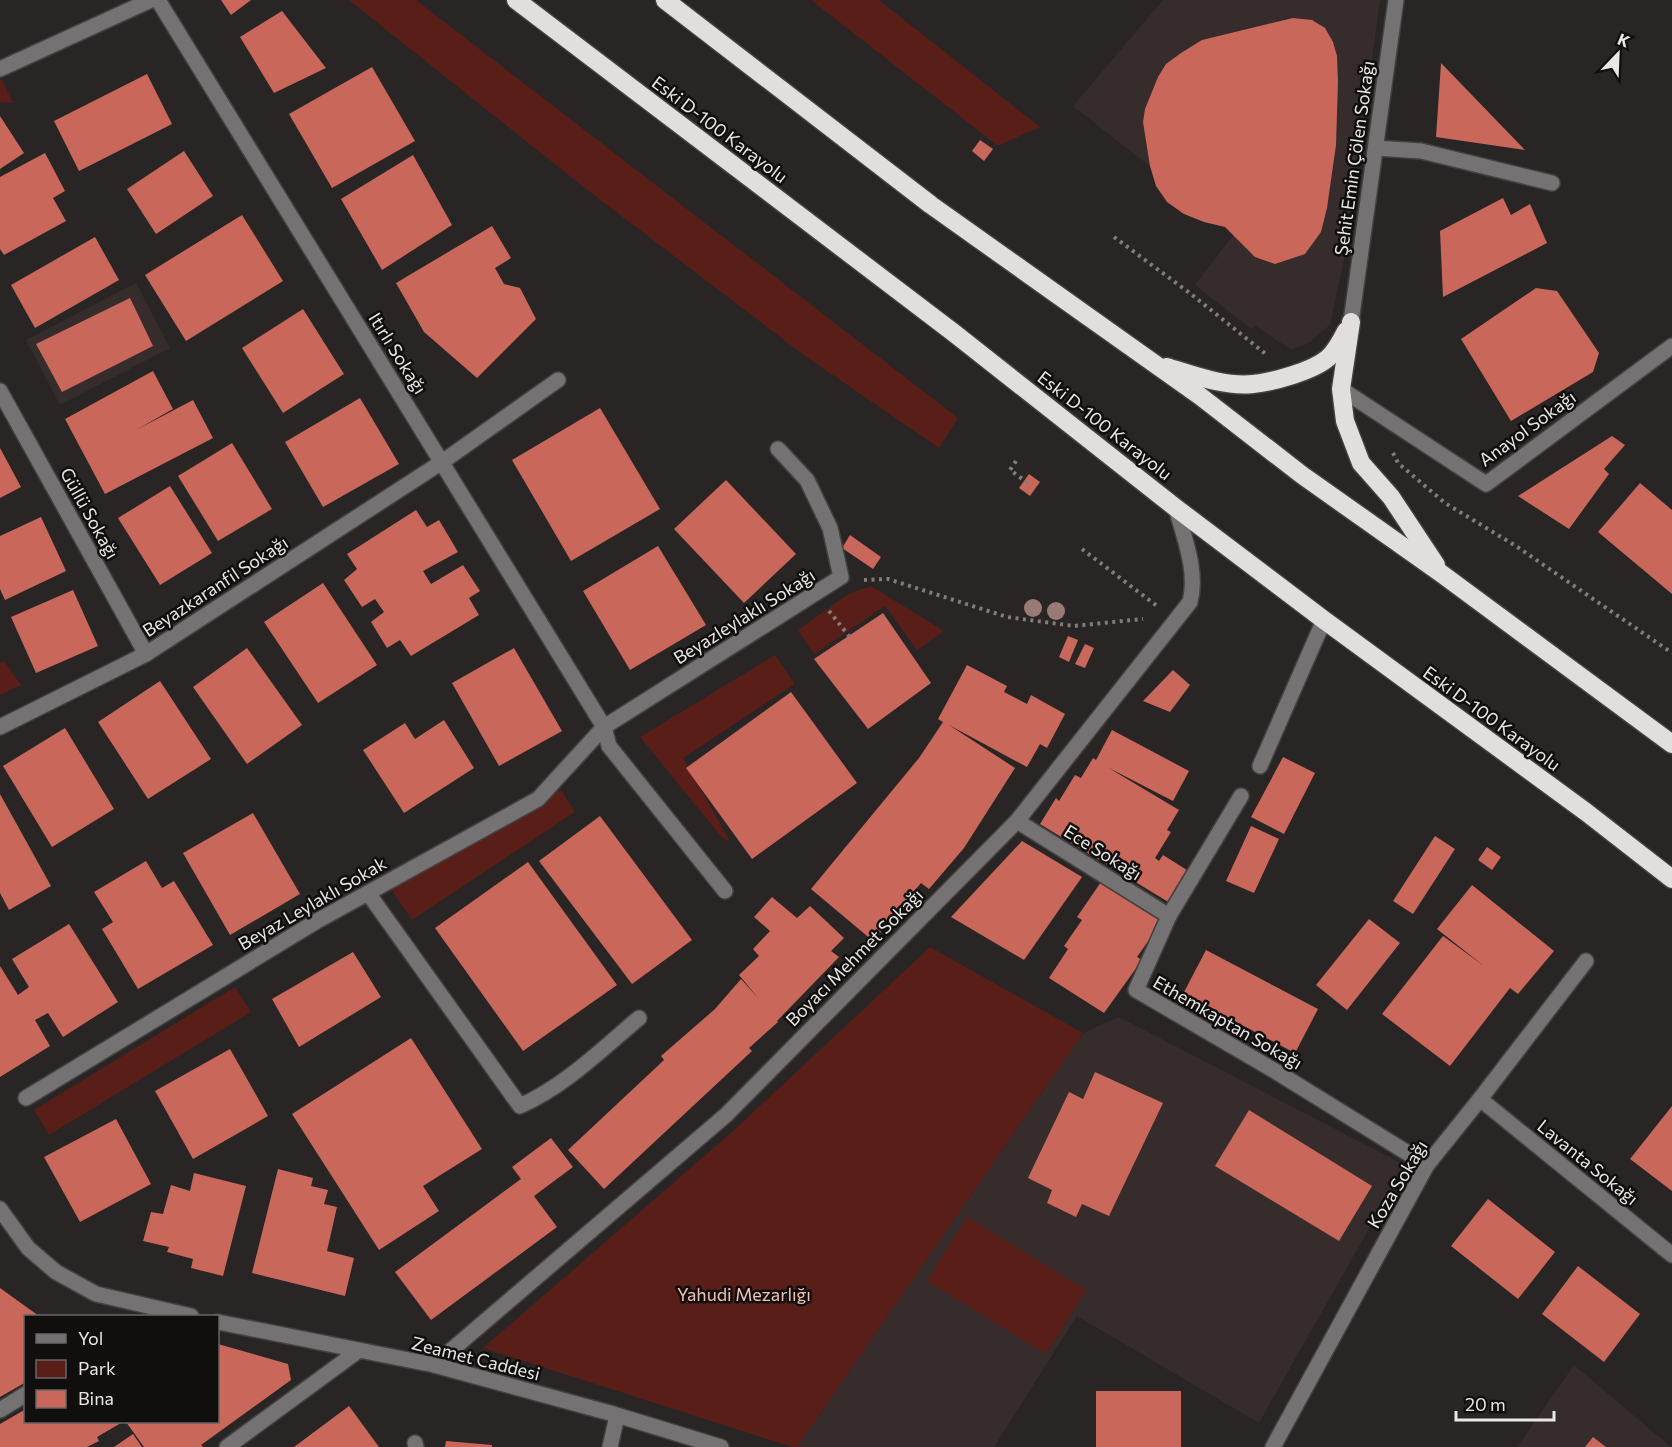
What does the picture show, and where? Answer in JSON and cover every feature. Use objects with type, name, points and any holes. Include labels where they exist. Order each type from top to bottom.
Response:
[{"type":"highway","name":"Eski D-100 Karayolu","points":[[516,0],[954,333],[1176,508],[1672,879]]},
{"type":"highway","points":[[665,0],[931,205],[1200,396],[1302,475],[1442,574],[1672,744]]},
{"type":"highway","points":[[1154,364],[1227,382],[1253,384],[1300,371],[1326,360],[1337,349],[1351,322]]},
{"type":"highway","points":[[1351,322],[1341,389],[1345,421],[1361,463],[1391,497],[1442,574]]},
{"type":"highway","points":[[1586,813],[1672,893]]},
{"type":"street","points":[[0,69],[151,0]]},
{"type":"street","name":"Itırlı Sokağı","points":[[158,0],[604,727],[609,746],[725,891]]},
{"type":"street","name":"Şehit Emin Çölen Sokağı","points":[[1351,322],[1396,0]]},
{"type":"street","points":[[1376,148],[1421,151],[1552,183]]},
{"type":"street","name":"Anayol Sokağı","points":[[1341,389],[1486,484],[1672,346]]},
{"type":"street","name":"Beyazkaranfil Sokağı","points":[[0,727],[146,654],[442,462],[558,380]]},
{"type":"street","name":"Güllü Sokağı","points":[[0,391],[146,654]]},
{"type":"street","name":"Beyazleylaklı Sokağı","points":[[604,727],[842,577],[830,528],[807,480],[778,449]]},
{"type":"street","name":"Boyacı Mehmet Sokağı","points":[[434,1365],[726,1115],[1017,821],[1190,602],[1193,588],[1191,574],[1176,508]]},
{"type":"street","points":[[1260,766],[1324,620]]},
{"type":"street","name":"Beyaz Leylaklı Sokak","points":[[26,1098],[316,921],[538,798],[604,727]]},
{"type":"street","name":"Ethemkaptan Sokağı","points":[[1241,796],[1169,916],[1136,990],[1275,1071],[1427,1165]]},
{"type":"street","name":"Ece Sokağı","points":[[1017,821],[1169,916]]},
{"type":"street","points":[[368,893],[520,1106],[544,1095],[569,1077],[639,1018]]},
{"type":"street","name":"Koza Sokağı","points":[[1273,1447],[1427,1165],[1480,1100],[1586,961]]},
{"type":"street","name":"Lavanta Sokağı","points":[[1480,1100],[1672,1255]]},
{"type":"street","points":[[0,1209],[28,1248],[56,1272],[96,1294],[139,1311],[174,1315]]},
{"type":"street","name":"Zeamet Caddesi","points":[[219,1322],[434,1365],[721,1447]]},
{"type":"street","points":[[227,1447],[358,1351]]},
{"type":"street","points":[[0,1410],[24,1395]]},
{"type":"street","points":[[610,1447],[617,1416]]},
{"type":"path","points":[[1114,237],[1268,355]]},
{"type":"path","points":[[1376,411],[1379,423],[1398,463],[1445,503],[1516,546],[1672,653]]},
{"type":"path","points":[[1016,461],[1010,470],[1029,484]]},
{"type":"path","points":[[1082,549],[1157,606]]},
{"type":"path","points":[[868,580],[888,579],[1007,617],[1074,626],[1140,621]]},
{"type":"path","points":[[825,605],[849,636]]},
{"type":"shaded area","points":[[1163,0],[1380,0],[1347,246],[1330,325],[1310,342],[1291,350],[1256,326],[1251,329],[1195,285],[1235,233],[1073,106]]},
{"type":"shaded area","points":[[136,283],[170,348],[60,405],[26,340]]},
{"type":"shaded area","points":[[1119,1017],[1405,1165],[1259,1423],[1077,1316],[994,1447],[797,1447],[1083,1033]]},
{"type":"shaded area","points":[[1574,1365],[1671,1447],[1517,1447]]},
{"type":"green space","points":[[349,0],[416,0],[958,418],[939,448],[805,356],[586,189]]},
{"type":"green space","points":[[811,0],[879,0],[1040,127],[998,146]]},
{"type":"green space","points":[[2,79],[13,103],[0,102],[0,80]]},
{"type":"green space","points":[[871,586],[944,631],[917,650],[885,606],[814,654],[798,630],[850,593]]},
{"type":"green space","points":[[775,655],[795,684],[683,758],[730,841],[723,839],[640,737]]},
{"type":"green space","points":[[4,661],[21,685],[0,695],[0,663]]},
{"type":"green space","points":[[561,790],[575,812],[412,920],[388,885]]},
{"type":"green space","name":"Yahudi Mezarlığı","points":[[930,947],[1083,1033],[797,1447],[483,1348],[732,1132]]},
{"type":"green space","points":[[235,987],[251,1012],[49,1135],[34,1110]]},
{"type":"green space","points":[[967,1217],[1086,1290],[1046,1354],[927,1281]]},
{"type":"building","points":[[221,0],[251,0],[231,15]]},
{"type":"building","points":[[282,11],[326,68],[274,93],[240,37]]},
{"type":"building","points":[[1293,18],[1312,20],[1325,28],[1333,42],[1337,56],[1338,82],[1336,145],[1327,208],[1321,232],[1305,254],[1275,264],[1255,257],[1225,227],[1184,214],[1167,202],[1156,186],[1150,166],[1143,122],[1145,109],[1158,77],[1166,64],[1181,53],[1202,40]]},
{"type":"building","points":[[1441,63],[1525,150],[1436,137]]},
{"type":"building","points":[[372,67],[415,141],[332,188],[289,114]]},
{"type":"building","points":[[147,74],[172,124],[79,171],[54,121]]},
{"type":"building","points":[[0,116],[24,153],[0,169]]},
{"type":"building","points":[[980,140],[993,149],[984,161],[972,151]]},
{"type":"building","points":[[184,151],[213,196],[156,234],[127,189]]},
{"type":"building","points":[[45,153],[65,191],[53,198],[66,221],[4,255],[0,249],[0,177]]},
{"type":"building","points":[[413,155],[452,225],[382,270],[341,199]]},
{"type":"building","points":[[1503,198],[1511,215],[1530,204],[1547,243],[1443,297],[1440,231]]},
{"type":"building","points":[[242,215],[283,281],[186,341],[145,275]]},
{"type":"building","points":[[492,226],[511,258],[495,268],[504,284],[520,288],[536,319],[477,378],[424,332],[396,283]]},
{"type":"building","points":[[95,237],[119,280],[35,328],[11,285]]},
{"type":"building","points":[[1536,288],[1557,291],[1599,353],[1593,372],[1511,421],[1461,339]]},
{"type":"building","points":[[130,298],[153,346],[62,392],[36,344]]},
{"type":"building","points":[[303,309],[344,374],[283,413],[242,348]]},
{"type":"building","points":[[153,371],[173,409],[136,430],[193,400],[213,438],[105,494],[65,419]]},
{"type":"building","points":[[360,398],[399,464],[323,507],[285,442]]},
{"type":"building","points":[[600,408],[660,509],[571,561],[512,460]]},
{"type":"building","points":[[1612,436],[1625,445],[1604,469],[1609,474],[1569,529],[1518,496]]},
{"type":"building","points":[[232,443],[272,509],[218,541],[178,476]]},
{"type":"building","points":[[0,448],[21,487],[0,498]]},
{"type":"building","points":[[1029,474],[1040,482],[1030,496],[1019,488]]},
{"type":"building","points":[[726,480],[796,554],[744,603],[674,529]]},
{"type":"building","points":[[1640,483],[1672,510],[1672,594],[1598,532]]},
{"type":"building","points":[[170,486],[212,553],[160,585],[118,518]]},
{"type":"building","points":[[416,510],[427,527],[439,520],[458,552],[423,571],[431,584],[463,565],[480,591],[469,598],[479,615],[411,656],[400,640],[387,648],[371,622],[384,612],[375,599],[362,607],[344,580],[357,569],[347,554]]},
{"type":"building","points":[[41,517],[66,571],[5,600],[0,589],[0,536]]},
{"type":"building","points":[[850,535],[881,557],[873,569],[842,548]]},
{"type":"building","points":[[658,546],[706,625],[630,670],[583,591]]},
{"type":"building","points":[[323,583],[377,665],[318,703],[264,622]]},
{"type":"building","points":[[73,590],[98,646],[36,673],[11,617]]},
{"type":"building","points":[[883,613],[931,683],[868,729],[814,659]]},
{"type":"building","points":[[1068,636],[1078,640],[1069,662],[1059,657]]},
{"type":"building","points":[[1085,644],[1094,648],[1085,668],[1075,664]]},
{"type":"building","points":[[247,648],[302,725],[247,764],[193,687]]},
{"type":"building","points":[[514,648],[562,731],[499,766],[452,683]]},
{"type":"building","points":[[967,665],[1007,686],[1004,692],[1027,704],[1031,695],[1065,714],[1047,748],[1040,744],[1027,767],[949,725],[1015,768],[964,848],[929,889],[921,883],[873,941],[811,889],[919,758],[943,722],[938,719]]},
{"type":"building","points":[[1173,670],[1190,685],[1170,712],[1143,701]]},
{"type":"building","points":[[160,681],[211,759],[148,799],[98,722]]},
{"type":"building","points":[[791,692],[857,783],[752,859],[686,768]]},
{"type":"building","points":[[444,720],[474,768],[404,813],[363,750],[405,723],[415,739]]},
{"type":"building","points":[[65,728],[114,809],[52,847],[3,766]]},
{"type":"building","points":[[1112,730],[1189,771],[1173,801],[1107,767],[1179,810],[1167,830],[1171,832],[1155,858],[1159,861],[1163,855],[1190,872],[1170,903],[1040,824],[1056,798],[1059,801],[1075,775],[1081,778],[1093,758],[1096,760]]},
{"type":"building","points":[[1283,757],[1315,773],[1284,834],[1251,817]]},
{"type":"building","points":[[0,794],[51,886],[9,910],[0,893]]},
{"type":"building","points":[[253,813],[300,894],[230,935],[183,853]]},
{"type":"building","points":[[600,816],[692,940],[632,984],[539,861]]},
{"type":"building","points":[[1251,826],[1279,839],[1254,893],[1226,881]]},
{"type":"building","points":[[1435,836],[1455,849],[1413,914],[1393,901]]},
{"type":"building","points":[[1022,841],[1082,877],[1024,960],[951,917]]},
{"type":"building","points":[[1487,847],[1501,857],[1492,870],[1478,860]]},
{"type":"building","points":[[146,861],[162,888],[174,881],[213,945],[138,989],[102,929],[113,922],[94,892]]},
{"type":"building","points":[[528,862],[617,985],[523,1051],[435,928]]},
{"type":"building","points":[[1103,879],[1163,920],[1137,957],[1142,960],[1104,1013],[1049,978],[1068,949],[1064,946],[1082,920],[1077,917]]},
{"type":"building","points":[[1472,885],[1554,951],[1518,994],[1510,988],[1450,1066],[1382,1014],[1443,936],[1484,966],[1437,929]]},
{"type":"building","points":[[772,897],[797,918],[810,906],[844,938],[831,951],[839,957],[778,1022],[749,1048],[752,1051],[604,1189],[568,1150],[664,1060],[661,1056],[715,1009],[741,979],[759,999],[739,975],[759,956],[753,949],[770,931],[754,917]]},
{"type":"building","points":[[1369,919],[1400,943],[1347,1010],[1316,985]]},
{"type":"building","points":[[69,924],[118,1002],[63,1037],[48,1013],[35,1020],[50,1046],[0,1077],[0,966],[18,995],[29,987],[12,959]]},
{"type":"building","points":[[1206,950],[1318,1009],[1295,1053],[1183,994]]},
{"type":"building","points":[[353,952],[381,997],[299,1047],[272,999]]},
{"type":"building","points":[[411,1038],[482,1149],[423,1186],[439,1211],[379,1250],[292,1114]]},
{"type":"building","points":[[230,1049],[268,1116],[193,1159],[155,1091]]},
{"type":"building","points":[[1095,1072],[1163,1103],[1109,1216],[1082,1204],[1076,1217],[1047,1203],[1052,1190],[1028,1178],[1069,1092],[1083,1099]]},
{"type":"building","points":[[1672,1106],[1672,1191],[1630,1159]]},
{"type":"building","points":[[1249,1110],[1372,1186],[1339,1241],[1215,1166]]},
{"type":"building","points":[[116,1119],[151,1184],[80,1222],[44,1157]]},
{"type":"building","points":[[551,1138],[573,1167],[534,1196],[557,1227],[431,1320],[395,1272],[521,1179],[512,1167]]},
{"type":"building","points":[[278,1169],[313,1178],[311,1186],[328,1190],[324,1204],[337,1207],[327,1251],[354,1258],[345,1296],[252,1273]]},
{"type":"building","points":[[194,1173],[246,1186],[223,1276],[191,1268],[193,1259],[167,1252],[169,1247],[143,1241],[151,1212],[163,1214],[171,1185],[190,1191]]},
{"type":"building","points":[[1488,1199],[1555,1252],[1518,1299],[1451,1246]]},
{"type":"building","points":[[1578,1266],[1640,1314],[1604,1362],[1542,1314]]},
{"type":"building","points":[[0,1288],[38,1315],[24,1315],[24,1383],[0,1397]]},
{"type":"building","points":[[219,1344],[288,1364],[291,1380],[201,1445],[203,1447],[144,1447],[127,1423],[219,1423]]},
{"type":"building","points":[[1096,1391],[1181,1391],[1181,1447],[1096,1447]]},
{"type":"building","points":[[349,1406],[379,1447],[294,1447]]},
{"type":"building","points":[[24,1410],[24,1423],[121,1423],[97,1437],[99,1441],[87,1447],[0,1447],[0,1424]]},
{"type":"building","points":[[133,1434],[142,1447],[114,1447]]},
{"type":"building","points":[[1593,1437],[1606,1447],[1585,1447]]},
{"type":"building","points":[[446,1441],[492,1445],[492,1447],[445,1447]]}]
